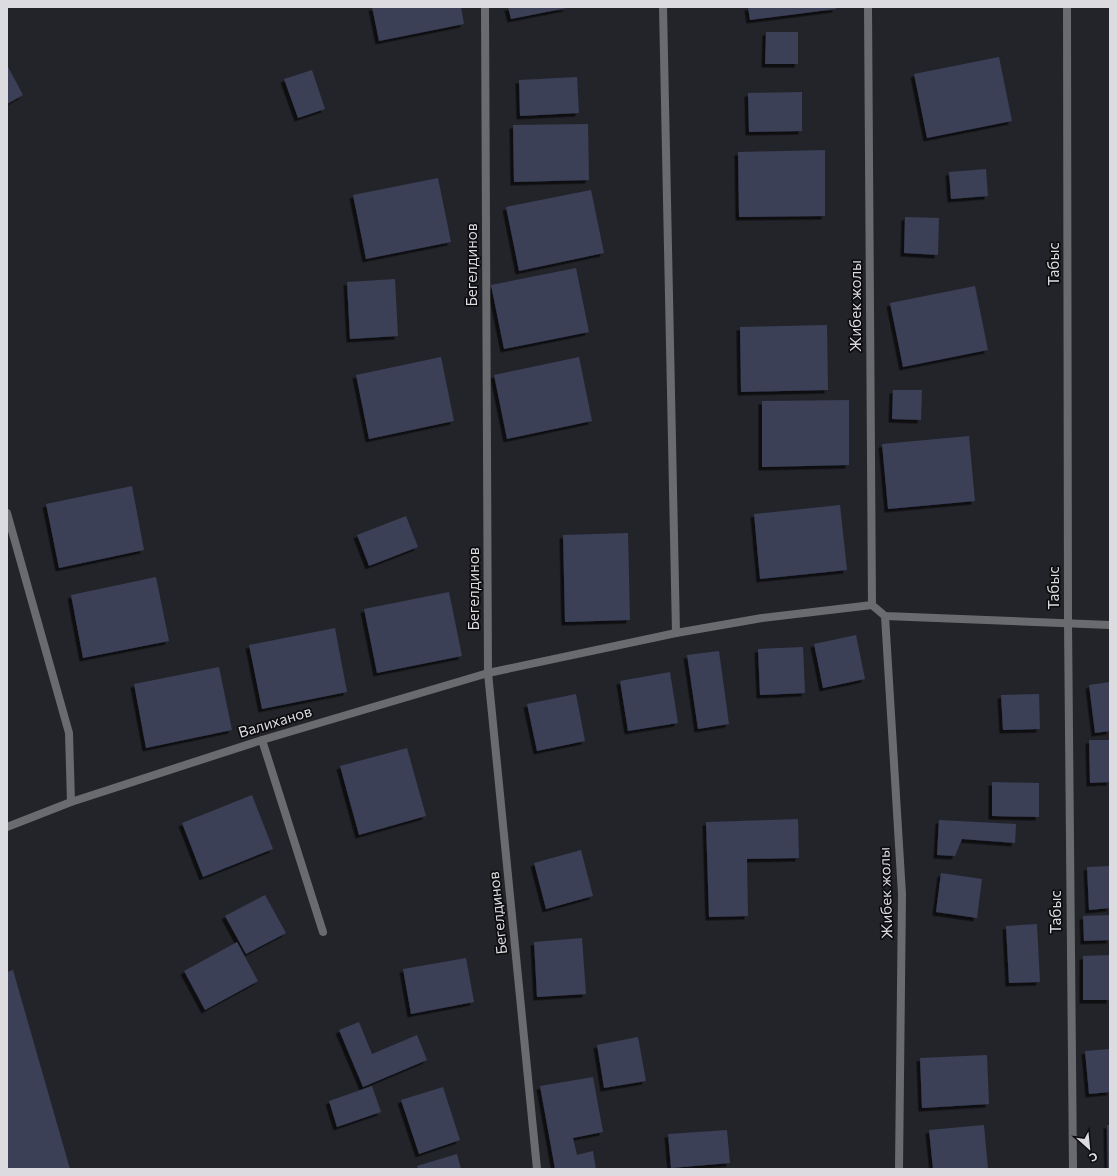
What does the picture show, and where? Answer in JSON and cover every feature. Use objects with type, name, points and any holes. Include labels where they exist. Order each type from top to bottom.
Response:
[{"type":"street","name":"Бегелдинов","points":[[485,7],[488,672],[537,1169]]},
{"type":"street","points":[[663,7],[676,633]]},
{"type":"street","name":"Жибек жолы","points":[[868,7],[872,605]]},
{"type":"street","name":"Табыс","points":[[1067,7],[1068,622],[1072,1169]]},
{"type":"street","points":[[7,513],[69,733],[71,802]]},
{"type":"street","name":"Валиханов","points":[[7,827],[71,802],[262,740],[488,672],[676,633],[762,618],[872,605]]},
{"type":"street","points":[[872,605],[885,616],[1068,622],[1110,626]]},
{"type":"street","name":"Жибек жолы","points":[[885,616],[902,894],[899,1169]]},
{"type":"street","points":[[262,740],[323,932]]},
{"type":"building","points":[[372,7],[461,7],[464,24],[379,41]]},
{"type":"building","points":[[508,7],[567,7],[567,8],[511,19]]},
{"type":"building","points":[[748,7],[836,7],[836,9],[750,20]]},
{"type":"building","points":[[766,32],[798,32],[798,64],[765,64]]},
{"type":"building","points":[[999,57],[1012,121],[927,138],[914,74]]},
{"type":"building","points":[[7,65],[23,95],[7,104]]},
{"type":"building","points":[[312,70],[325,109],[298,118],[284,79]]},
{"type":"building","points":[[577,77],[579,113],[520,116],[519,80]]},
{"type":"building","points":[[802,92],[802,131],[749,132],[748,93]]},
{"type":"building","points":[[588,124],[589,180],[514,182],[513,125]]},
{"type":"building","points":[[825,150],[825,216],[739,217],[738,152]]},
{"type":"building","points":[[986,169],[988,196],[951,199],[949,172]]},
{"type":"building","points":[[438,178],[451,242],[366,259],[353,195]]},
{"type":"building","points":[[591,190],[604,253],[519,271],[506,207]]},
{"type":"building","points":[[905,217],[939,218],[938,255],[904,253]]},
{"type":"building","points":[[576,268],[589,332],[504,349],[491,285]]},
{"type":"building","points":[[395,279],[398,336],[350,339],[347,282]]},
{"type":"building","points":[[975,286],[988,350],[903,367],[890,303]]},
{"type":"building","points":[[827,325],[828,390],[741,392],[740,327]]},
{"type":"building","points":[[441,357],[454,421],[369,439],[356,375]]},
{"type":"building","points":[[579,357],[592,421],[507,439],[494,375]]},
{"type":"building","points":[[893,390],[922,390],[921,420],[892,419]]},
{"type":"building","points":[[849,400],[849,465],[762,467],[762,401]]},
{"type":"building","points":[[969,436],[975,501],[888,509],[882,444]]},
{"type":"building","points":[[132,486],[144,550],[59,568],[46,504]]},
{"type":"building","points":[[840,505],[847,570],[760,579],[754,514]]},
{"type":"building","points":[[406,516],[418,547],[369,566],[357,535]]},
{"type":"building","points":[[628,533],[630,620],[565,622],[563,535]]},
{"type":"building","points":[[156,577],[169,641],[83,658],[71,595]]},
{"type":"building","points":[[449,592],[462,656],[377,673],[364,609]]},
{"type":"building","points":[[335,628],[347,692],[262,709],[249,645]]},
{"type":"building","points":[[856,635],[865,679],[823,688],[814,644]]},
{"type":"building","points":[[803,647],[805,693],[760,695],[758,649]]},
{"type":"building","points":[[719,651],[729,724],[698,729],[687,655]]},
{"type":"building","points":[[219,667],[232,730],[146,748],[134,684]]},
{"type":"building","points":[[670,672],[678,723],[628,731],[620,681]]},
{"type":"building","points":[[1110,682],[1110,731],[1095,733],[1089,685]]},
{"type":"building","points":[[576,694],[585,741],[537,751],[527,704]]},
{"type":"building","points":[[1039,694],[1040,729],[1003,730],[1001,695]]},
{"type":"building","points":[[1089,740],[1110,740],[1110,782],[1090,783]]},
{"type":"building","points":[[407,748],[426,816],[359,835],[340,766]]},
{"type":"building","points":[[992,782],[1039,783],[1039,817],[992,816]]},
{"type":"building","points":[[252,795],[273,849],[203,877],[182,823]]},
{"type":"building","points":[[798,819],[799,858],[747,859],[748,916],[709,917],[706,822]]},
{"type":"building","points":[[939,820],[1016,824],[1015,843],[962,839],[955,856],[937,855]]},
{"type":"building","points":[[581,850],[593,896],[546,909],[534,863]]},
{"type":"building","points":[[1110,866],[1110,908],[1089,910],[1087,867]]},
{"type":"building","points":[[941,873],[982,879],[977,918],[936,912]]},
{"type":"building","points":[[265,895],[286,933],[246,954],[225,916]]},
{"type":"building","points":[[1110,915],[1110,940],[1084,941],[1083,916]]},
{"type":"building","points":[[1037,924],[1040,982],[1009,983],[1006,926]]},
{"type":"building","points":[[582,938],[586,994],[537,997],[534,942]]},
{"type":"building","points":[[237,942],[258,981],[205,1010],[184,971]]},
{"type":"building","points":[[1110,955],[1110,1000],[1083,1000],[1083,956]]},
{"type":"building","points":[[466,958],[474,1002],[411,1014],[403,969]]},
{"type":"building","points":[[13,970],[70,1169],[7,1169],[7,972]]},
{"type":"building","points":[[359,1022],[372,1054],[417,1035],[427,1060],[363,1087],[339,1030]]},
{"type":"building","points":[[638,1037],[646,1081],[604,1088],[597,1045]]},
{"type":"building","points":[[1110,1049],[1110,1092],[1089,1094],[1085,1051]]},
{"type":"building","points":[[987,1055],[989,1104],[922,1108],[920,1058]]},
{"type":"building","points":[[593,1077],[603,1132],[573,1138],[577,1155],[593,1151],[596,1169],[555,1169],[540,1086]]},
{"type":"building","points":[[372,1086],[381,1112],[337,1127],[329,1101]]},
{"type":"building","points":[[443,1087],[460,1140],[419,1154],[401,1100]]},
{"type":"building","points":[[984,1125],[988,1169],[933,1169],[929,1130]]},
{"type":"building","points":[[1107,1125],[1110,1125],[1110,1169],[1108,1169]]},
{"type":"building","points":[[727,1130],[730,1163],[671,1168],[668,1134]]},
{"type":"building","points":[[457,1154],[461,1169],[418,1169],[417,1166]]}]
